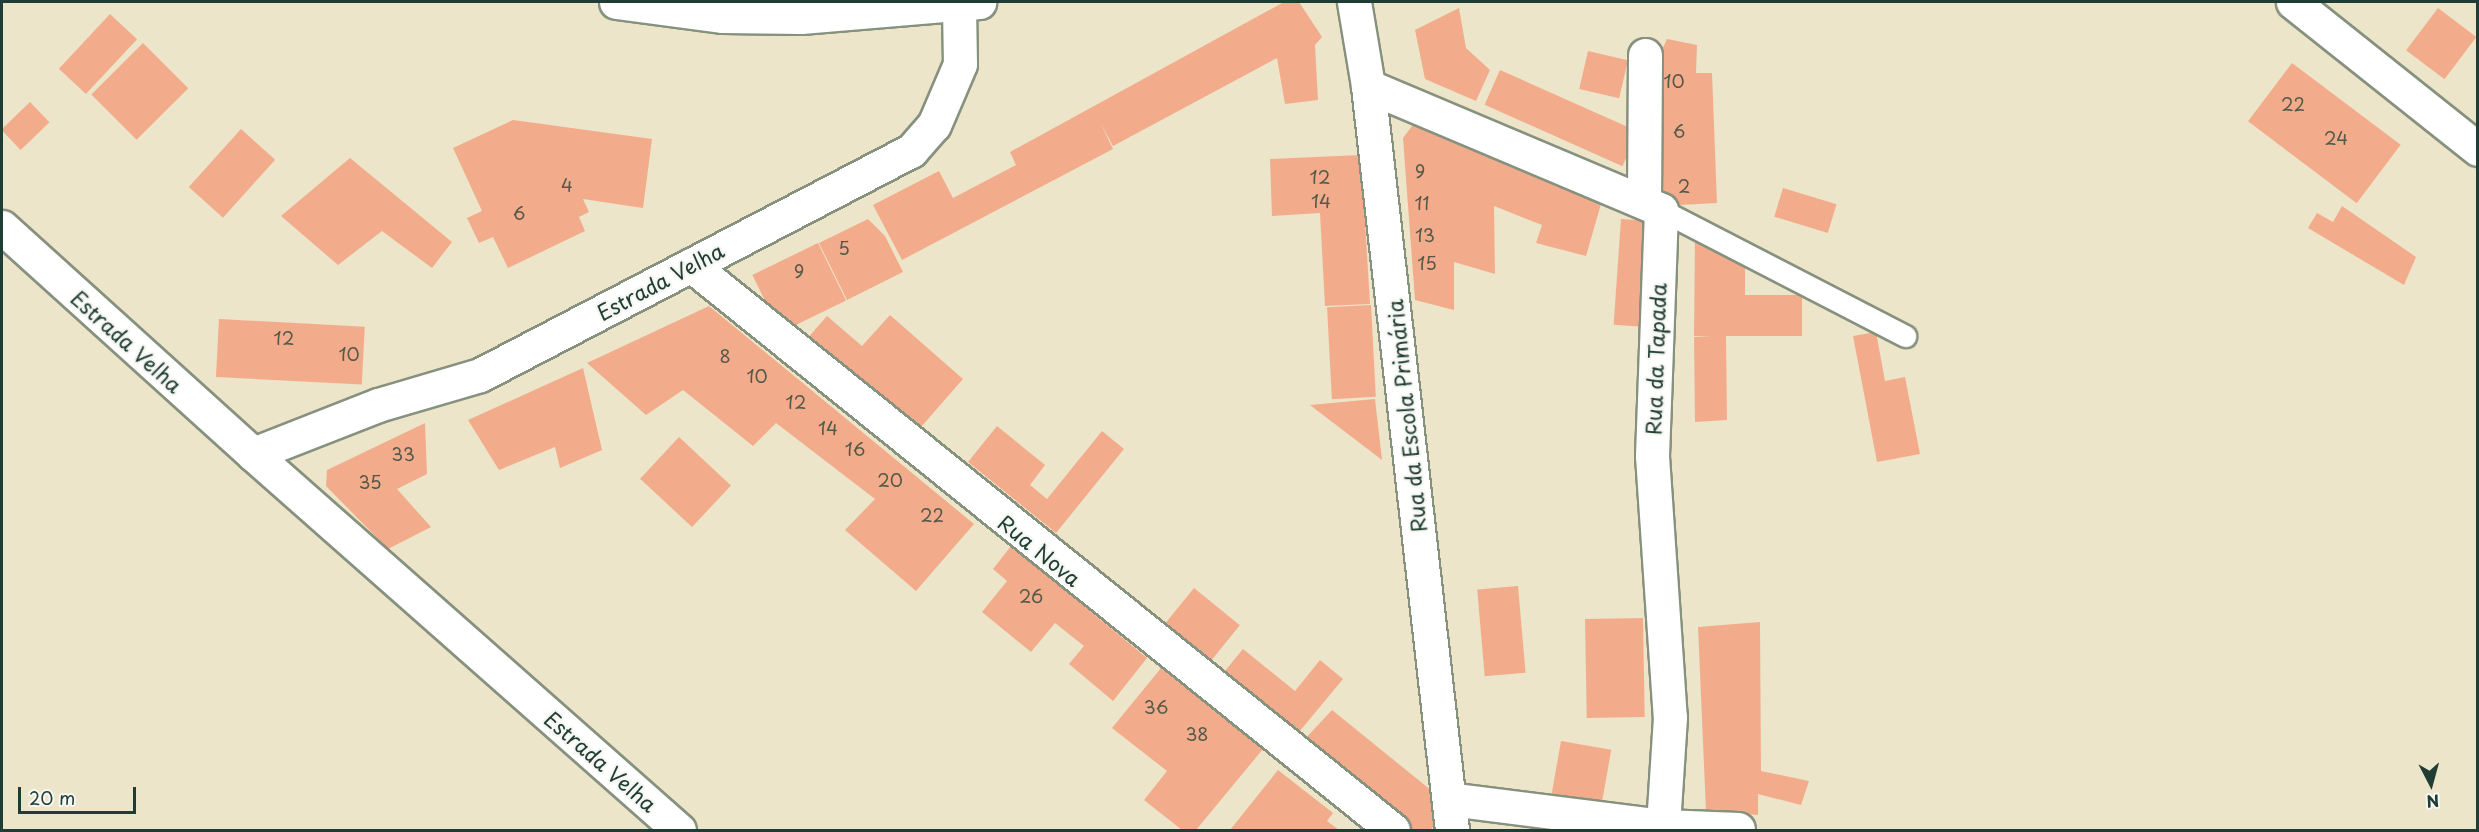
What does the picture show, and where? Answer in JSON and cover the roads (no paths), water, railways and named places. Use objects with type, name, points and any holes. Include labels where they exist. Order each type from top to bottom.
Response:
[{"type":"street","points":[[616,2],[734,16],[969,3]]},
{"type":"street","name":"Rua da Escola Primária","points":[[1354,2],[1368,86],[1452,831]]},
{"type":"street","points":[[2293,2],[2478,149]]},
{"type":"street","name":"Estrada Velha","points":[[253,454],[378,405],[480,375],[911,151],[934,125],[960,64],[969,3]]},
{"type":"street","name":"Rua da Tapada","points":[[1645,55],[1653,205],[1652,456],[1670,717],[1663,826]]},
{"type":"street","points":[[1368,86],[1653,205]]},
{"type":"street","name":"Estrada Velha","points":[[2,227],[253,454],[679,831]]},
{"type":"street","name":"Rua Nova","points":[[691,265],[1393,831]]},
{"type":"street","points":[[1449,799],[1663,826],[1738,829]]},
{"type":"lane","points":[[1653,205],[1905,336]]}]
